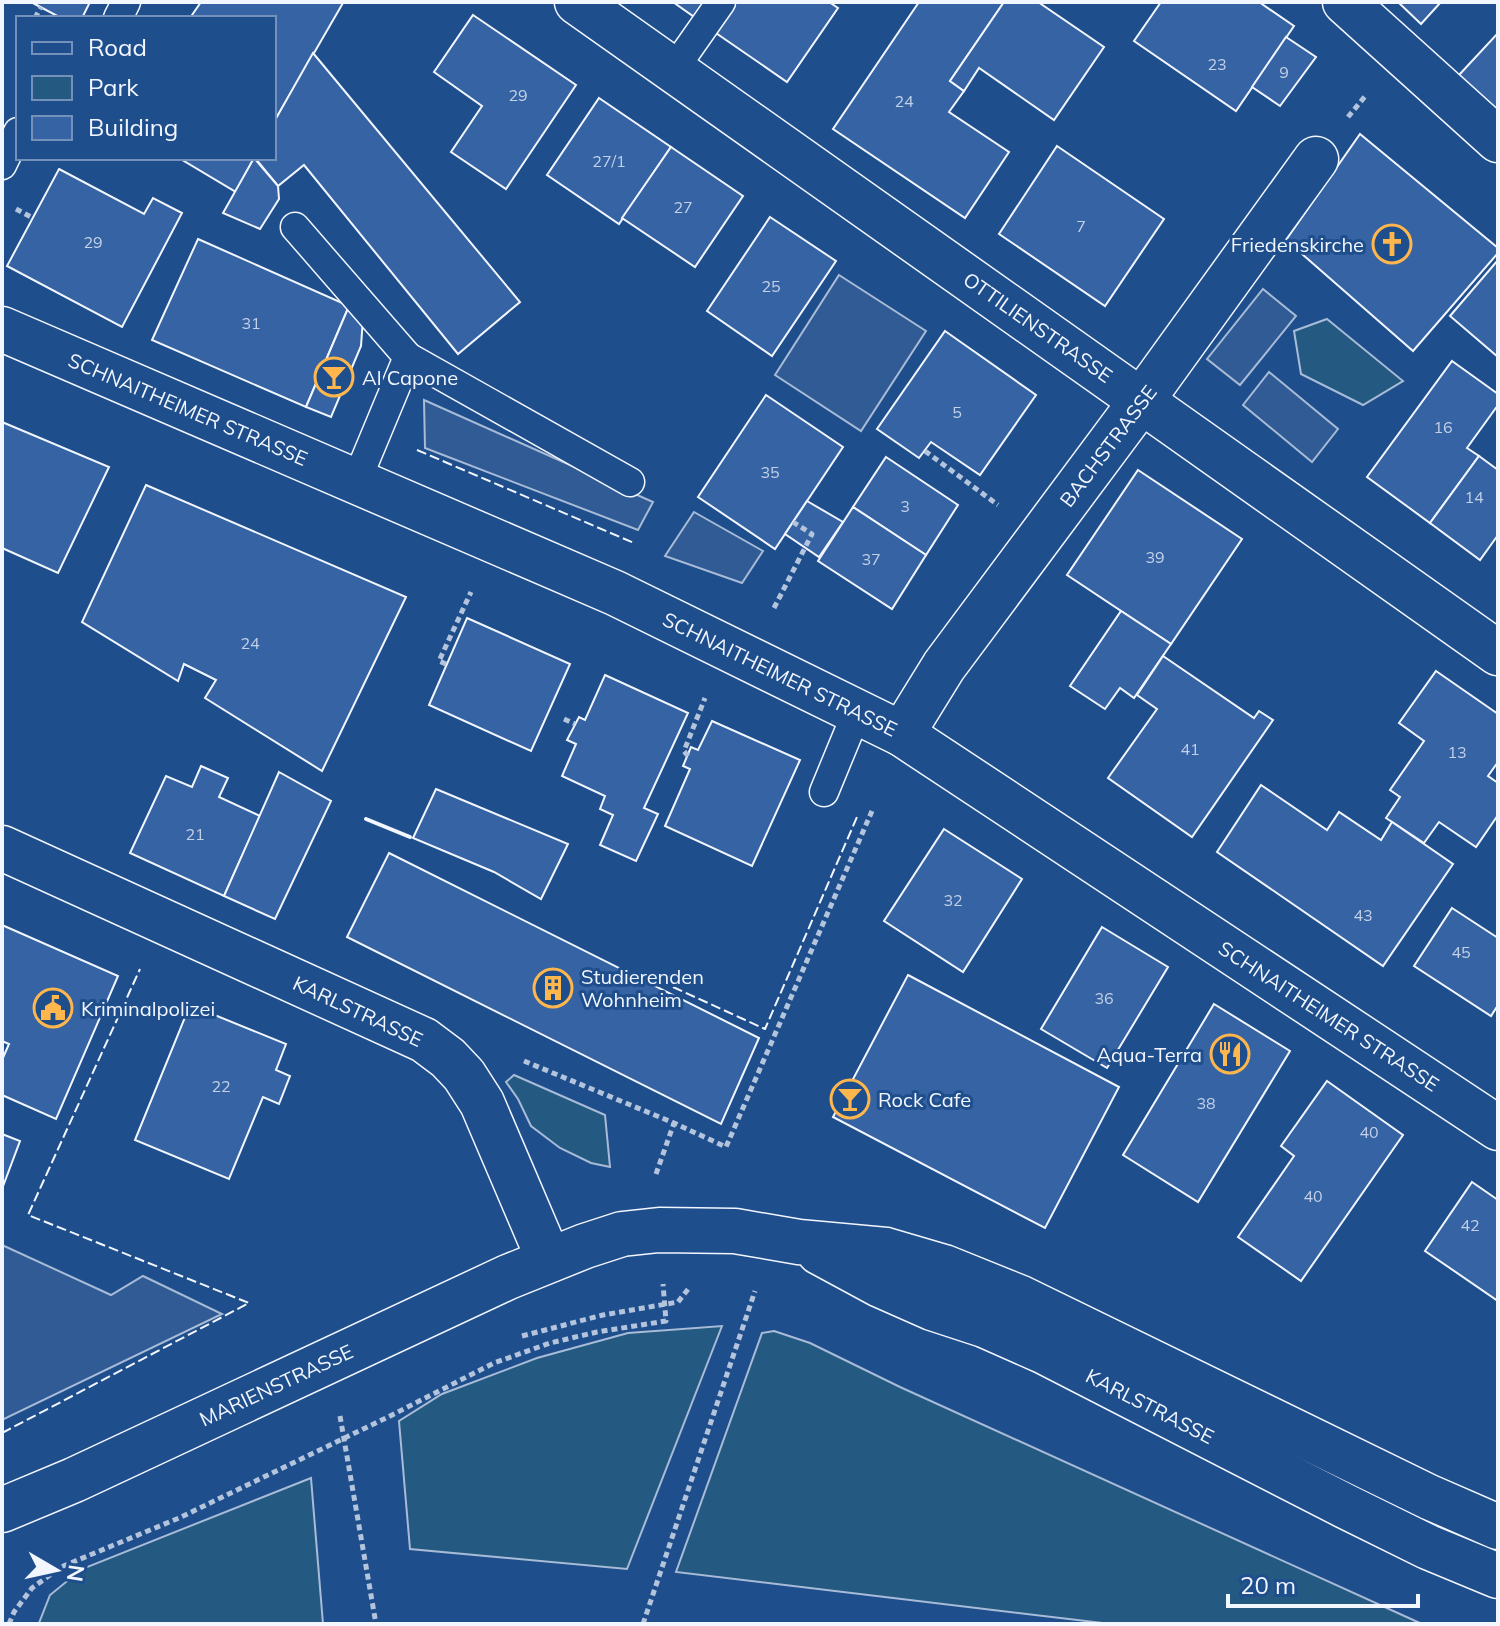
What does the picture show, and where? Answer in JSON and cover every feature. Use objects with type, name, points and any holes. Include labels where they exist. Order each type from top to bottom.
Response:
[{"type":"street","name":"OTTILIENSTRASSE","points":[[577,2],[1498,653]]},
{"type":"street","points":[[1345,2],[1498,140]]},
{"type":"street","name":"BACHSTRASSE","points":[[902,734],[944,666],[1316,159]]},
{"type":"street","name":"SCHNAITHEIMER STRASSE","points":[[2,329],[615,593],[902,734],[1498,1128]]},
{"type":"street","name":"KARLSTRASSE","points":[[2,848],[424,1040],[448,1058],[464,1075],[482,1103],[549,1260],[622,1234],[659,1230],[769,1237],[886,1250],[944,1267],[1021,1298],[1429,1497],[1498,1527]]},
{"type":"street","name":"KARLSTRASSE","points":[[769,1237],[932,1308],[984,1325],[1045,1352],[1345,1506],[1428,1547],[1498,1576]]},
{"type":"street","name":"MARIENSTRASSE","points":[[2,1510],[74,1480],[549,1260]]},
{"type":"lane","points":[[674,69],[721,2]]},
{"type":"lane","points":[[2,165],[16,136]]},
{"type":"lane","points":[[295,227],[408,357],[630,482]]},
{"type":"lane","points":[[356,482],[408,357]]},
{"type":"lane","points":[[824,792],[857,712]]},
{"type":"path","points":[[36,16],[41,7]]},
{"type":"path","points":[[925,451],[1040,536]]},
{"type":"path","points":[[748,659],[812,534],[793,522]]},
{"type":"path","points":[[446,664],[439,661],[494,541]]},
{"type":"path","points":[[564,719],[575,724]]},
{"type":"path","points":[[464,1075],[511,1056],[726,1147],[876,801]]},
{"type":"path","points":[[9,1624],[32,1588],[61,1567],[179,1518],[494,1363],[562,1340],[666,1321],[655,1177],[674,1123]]},
{"type":"path","points":[[508,1341],[573,1321],[678,1302],[769,1237]]},
{"type":"path","points":[[643,1624],[769,1237]]},
{"type":"path","points":[[331,1359],[376,1624]]},
{"type":"path","points":[[327,1425],[353,1412]]},
{"type":"green space","points":[[1327,319],[1403,381],[1363,405],[1301,374],[1294,331]]},
{"type":"green space","points":[[514,1075],[605,1115],[610,1167],[591,1163],[560,1148],[531,1126],[506,1082]]},
{"type":"green space","points":[[722,1326],[627,1569],[410,1549],[399,1421],[442,1394],[537,1358],[628,1333]]},
{"type":"green space","points":[[774,1331],[810,1343],[900,1387],[1422,1624],[1111,1624],[676,1572],[762,1333]]},
{"type":"green space","points":[[311,1478],[323,1624],[39,1623],[50,1595],[82,1569]]},
{"type":"shaded area","points":[[839,275],[926,331],[861,431],[775,375]]},
{"type":"shaded area","points":[[1263,289],[1296,316],[1240,385],[1207,359]]},
{"type":"shaded area","points":[[1269,372],[1338,429],[1312,462],[1243,405]]},
{"type":"shaded area","points":[[424,400],[653,502],[638,530],[425,448]]},
{"type":"shaded area","points":[[694,512],[763,551],[742,583],[665,556]]},
{"type":"shaded area","points":[[2,1245],[111,1295],[143,1276],[222,1314],[2,1420]]},
{"type":"building","points":[[31,2],[90,2],[83,16],[57,16]]},
{"type":"building","points":[[201,2],[343,3],[276,119],[276,16],[191,16]]},
{"type":"building","points":[[673,2],[713,2],[700,21]]},
{"type":"building","points":[[733,2],[829,2],[838,8],[787,82],[713,31]]},
{"type":"building","points":[[919,2],[1004,2],[950,81],[964,91],[949,112],[1009,152],[965,218],[833,129]]},
{"type":"building","points":[[1004,2],[1038,2],[1104,47],[1054,120],[979,68],[964,91],[950,81]]},
{"type":"building","points":[[1161,2],[1259,2],[1294,26],[1236,111],[1134,41]]},
{"type":"building","points":[[1398,2],[1441,2],[1421,24]]},
{"type":"building","points":[[473,15],[576,85],[506,189],[451,152],[482,106],[434,72]]},
{"type":"building","points":[[1498,33],[1498,111],[1459,75]]},
{"type":"building","points":[[1286,37],[1316,57],[1280,106],[1252,87]]},
{"type":"building","points":[[313,53],[520,302],[458,354],[304,165],[278,186],[257,160],[276,160],[276,118]]},
{"type":"building","points":[[599,98],[671,147],[619,224],[547,175]]},
{"type":"building","name":"Friedenskirche","points":[[1360,134],[1498,248],[1498,253],[1413,351],[1286,240]]},
{"type":"building","points":[[1057,146],[1164,219],[1105,306],[999,234]]},
{"type":"building","points":[[671,147],[743,196],[695,267],[622,218]]},
{"type":"building","points":[[182,160],[253,160],[236,192]]},
{"type":"building","points":[[253,160],[256,160],[278,186],[279,199],[260,229],[223,213]]},
{"type":"building","points":[[59,169],[144,214],[153,198],[182,213],[122,327],[7,266]]},
{"type":"building","points":[[770,217],[836,261],[772,356],[707,311]]},
{"type":"building","points":[[198,239],[349,306],[306,407],[152,340]]},
{"type":"building","points":[[1498,260],[1498,357],[1450,316]]},
{"type":"building","name":"Al Capone","points":[[349,306],[363,318],[361,346],[331,417],[306,407]]},
{"type":"building","points":[[945,331],[1036,395],[980,475],[931,442],[919,458],[877,429]]},
{"type":"building","points":[[1452,361],[1498,394],[1498,405],[1467,448],[1479,456],[1430,523],[1367,477]]},
{"type":"building","points":[[766,395],[843,447],[775,549],[698,497]]},
{"type":"building","points":[[2,422],[109,467],[58,573],[2,548]]},
{"type":"building","points":[[1479,456],[1498,470],[1498,535],[1480,560],[1430,523]]},
{"type":"building","points":[[886,457],[958,505],[926,555],[853,507]]},
{"type":"building","points":[[1138,470],[1242,539],[1171,644],[1067,575]]},
{"type":"building","points":[[146,485],[406,597],[322,771],[205,698],[216,680],[184,664],[178,681],[82,622]]},
{"type":"building","points":[[807,501],[843,522],[819,557],[785,534]]},
{"type":"building","points":[[853,507],[926,555],[892,609],[818,561]]},
{"type":"building","points":[[1121,611],[1171,644],[1134,698],[1120,688],[1105,709],[1070,686]]},
{"type":"building","points":[[467,618],[570,664],[531,751],[429,705]]},
{"type":"building","points":[[1163,656],[1254,718],[1259,711],[1273,720],[1192,837],[1108,778],[1157,709],[1137,695]]},
{"type":"building","points":[[1436,671],[1498,714],[1498,762],[1488,776],[1498,783],[1498,815],[1476,847],[1439,822],[1424,843],[1386,818],[1400,797],[1390,790],[1424,741],[1399,723]]},
{"type":"building","points":[[605,675],[688,713],[644,808],[658,814],[636,861],[600,845],[613,815],[600,809],[605,796],[562,776],[576,744],[567,740],[579,717],[585,720]]},
{"type":"building","points":[[712,721],[800,760],[752,866],[665,826],[690,769],[683,766],[691,747],[698,750]]},
{"type":"building","points":[[201,766],[228,778],[219,797],[260,816],[224,896],[130,853],[166,776],[192,787]]},
{"type":"building","points":[[279,772],[331,801],[275,919],[224,896]]},
{"type":"building","points":[[1261,785],[1327,830],[1339,812],[1381,840],[1392,822],[1453,864],[1383,966],[1217,852]]},
{"type":"building","points":[[436,789],[568,844],[541,899],[494,872],[413,838]]},
{"type":"building","points":[[944,829],[1022,879],[963,972],[884,921]]},
{"type":"building","name":"Studierenden Wohnheim","points":[[389,853],[759,1038],[721,1124],[347,937]]},
{"type":"building","points":[[1452,908],[1498,938],[1498,1005],[1491,1016],[1414,966]]},
{"type":"building","name":"Kriminalpolizei","points":[[2,925],[118,976],[56,1119],[2,1095],[2,1060],[9,1044],[2,1041]]},
{"type":"building","points":[[1102,927],[1168,967],[1107,1068],[1041,1029]]},
{"type":"building","points":[[908,975],[1119,1087],[1045,1228],[833,1117]]},
{"type":"building","points":[[1214,1004],[1290,1051],[1198,1202],[1123,1155]]},
{"type":"building","points":[[190,1005],[286,1044],[276,1070],[290,1076],[279,1104],[263,1097],[229,1179],[135,1140]]},
{"type":"building","points":[[1327,1081],[1403,1135],[1301,1281],[1238,1237],[1294,1156],[1281,1146]]},
{"type":"building","points":[[2,1134],[20,1141],[2,1189]]},
{"type":"building","points":[[1472,1182],[1498,1200],[1498,1301],[1425,1251]]},
{"type":"fence","points":[[417,450],[634,543]]},
{"type":"fence","points":[[673,987],[765,1029],[857,817]]},
{"type":"fence","points":[[2,1433],[249,1303],[28,1215],[140,969]]},
{"type":"wall","points":[[366,819],[410,837]]},
{"type":"place","name":"Friedenskirche","points":[[1392,244]]},
{"type":"place","name":"Al Capone","points":[[334,377]]},
{"type":"place","name":"Studierenden Wohnheim","points":[[553,988]]},
{"type":"place","name":"Kriminalpolizei","points":[[53,1008]]},
{"type":"place","name":"Aqua-Terra","points":[[1230,1054]]},
{"type":"place","name":"Rock Cafe","points":[[850,1099]]}]
